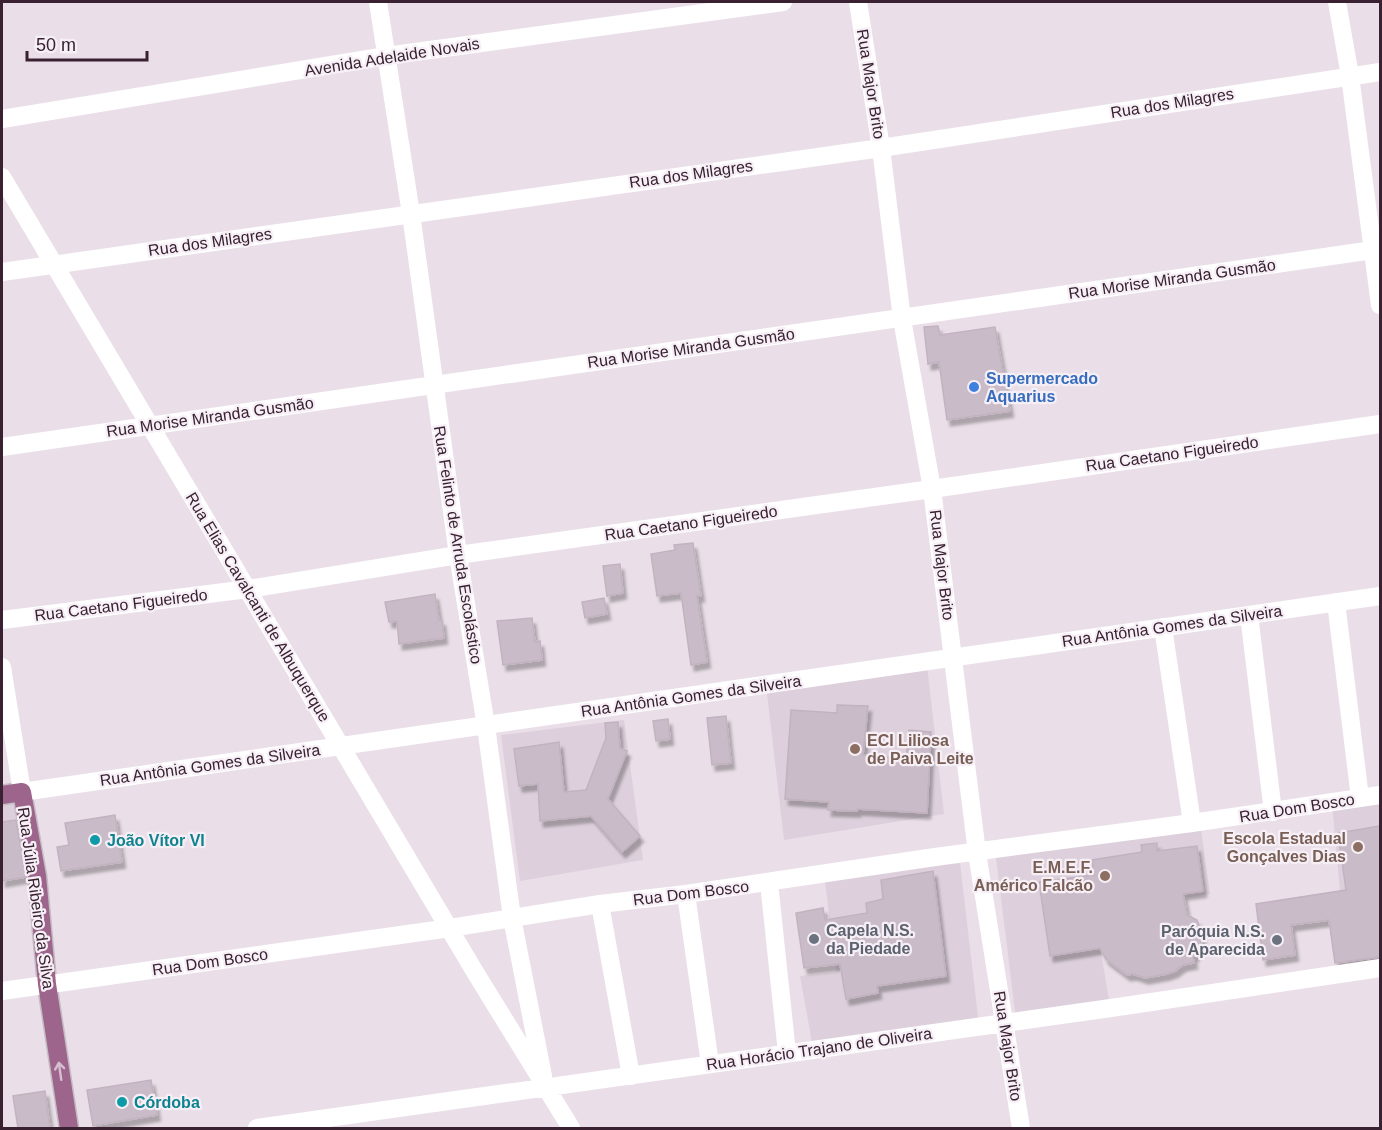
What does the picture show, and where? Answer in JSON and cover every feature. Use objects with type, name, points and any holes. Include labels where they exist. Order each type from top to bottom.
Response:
[{"type":"main road","name":"Rua Antônia Gomes da Silveira","points":[[2,795],[22,792]]},
{"type":"main road","name":"Rua Júlia Ribeiro da Silva","points":[[22,792],[37,876],[47,984],[69,1128]]},
{"type":"street","name":"Rua Felinto de Arruda Escolástico","points":[[378,2],[411,214],[458,555],[486,726],[512,918],[546,1088]]},
{"type":"street","name":"Avenida Adelaide Novais","points":[[2,119],[386,56],[783,2]]},
{"type":"street","name":"Rua Major Brito","points":[[858,2],[881,148],[902,319],[932,489],[977,853],[1021,1128]]},
{"type":"street","points":[[1337,2],[1376,249],[1380,305]]},
{"type":"street","name":"Rua dos Milagres","points":[[2,272],[881,148],[1380,72]]},
{"type":"street","name":"Rua Elias Cavalcanti de Albuquerque","points":[[2,177],[475,972],[571,1128]]},
{"type":"street","name":"Rua Morise Miranda Gusmão","points":[[2,447],[1376,249]]},
{"type":"street","name":"Rua Caetano Figueiredo","points":[[2,620],[248,589],[458,555],[1380,424]]},
{"type":"street","name":"Rua Antônia Gomes da Silveira","points":[[22,792],[1380,596]]},
{"type":"street","points":[[1336,602],[1360,798]]},
{"type":"street","points":[[1249,615],[1272,812]]},
{"type":"street","points":[[1163,627],[1192,823]]},
{"type":"street","name":"Rua Júlia Ribeiro da Silva","points":[[2,667],[22,792]]},
{"type":"street","name":"Rua Dom Bosco","points":[[2,991],[450,928],[600,903],[769,883],[935,856],[977,853],[1380,795]]},
{"type":"street","points":[[769,883],[787,1053]]},
{"type":"street","points":[[687,894],[710,1064]]},
{"type":"street","points":[[600,903],[631,1076]]},
{"type":"street","name":"Rua Horácio Trajano de Oliveira","points":[[257,1128],[1380,969]]},
{"type":"shaded area","name":"ECI Liliosa de Paiva Leite","points":[[927,665],[944,814],[784,840],[766,685]]},
{"type":"shaded area","points":[[624,720],[643,860],[520,881],[501,735]]},
{"type":"shaded area","points":[[24,793],[36,875],[2,881],[2,797]]},
{"type":"shaded area","name":"Escola Estadual Gonçalves Dias","points":[[1380,796],[1380,965],[1351,971],[1340,891],[1332,803]]},
{"type":"shaded area","points":[[1200,822],[1210,894],[1094,911],[1110,1006],[1016,1019],[995,850]]},
{"type":"shaded area","points":[[959,854],[979,1025],[813,1048],[800,976],[836,972],[824,873]]},
{"type":"building","name":"Supermercado Aquarius","points":[[938,326],[940,335],[995,327],[1010,411],[947,420],[939,362],[928,364],[924,327]]},
{"type":"building","points":[[693,543],[701,596],[697,596],[707,662],[691,665],[681,593],[657,596],[651,554],[675,550],[674,545]]},
{"type":"building","points":[[620,564],[623,593],[607,596],[603,566]]},
{"type":"building","points":[[435,594],[444,638],[399,644],[397,621],[389,622],[385,602]]},
{"type":"building","points":[[604,598],[607,614],[585,618],[582,602]]},
{"type":"building","points":[[532,618],[535,642],[540,641],[542,660],[503,665],[497,621]]},
{"type":"building","points":[[837,705],[868,706],[863,755],[906,759],[909,730],[931,732],[927,813],[857,809],[857,811],[828,810],[829,802],[785,799],[791,710],[837,713]]},
{"type":"building","points":[[726,716],[731,763],[712,765],[707,718]]},
{"type":"building","points":[[668,719],[670,739],[656,741],[653,721]]},
{"type":"building","points":[[618,722],[620,748],[627,751],[608,799],[640,836],[622,852],[591,816],[540,821],[538,784],[519,786],[514,749],[559,742],[564,792],[586,790],[606,738],[605,723]]},
{"type":"building","name":"João Vítor VI","points":[[115,815],[122,862],[61,871],[57,847],[69,845],[65,823]]},
{"type":"building","points":[[16,820],[26,877],[2,881],[2,822]]},
{"type":"building","points":[[1380,826],[1380,957],[1335,963],[1329,920],[1291,925],[1295,955],[1263,960],[1256,904],[1346,890],[1338,833]]},
{"type":"building","points":[[1157,843],[1157,851],[1197,846],[1203,891],[1183,894],[1187,915],[1197,920],[1202,933],[1201,948],[1193,957],[1194,963],[1183,965],[1167,974],[1145,978],[1133,974],[1127,975],[1106,959],[1100,948],[1050,956],[1039,882],[1094,875],[1092,860],[1142,852],[1141,845]]},
{"type":"building","points":[[933,871],[946,976],[877,986],[878,993],[846,999],[840,964],[804,968],[796,913],[823,908],[825,920],[867,913],[866,903],[883,899],[881,880]]},
{"type":"building","name":"Córdoba","points":[[151,1080],[157,1115],[93,1126],[87,1090]]},
{"type":"building","points":[[45,1091],[50,1128],[18,1128],[13,1096]]},
{"type":"place","name":"Supermercado Aquarius","points":[[974,387]]},
{"type":"place","name":"ECI Liliosa de Paiva Leite","points":[[855,749]]},
{"type":"place","name":"João Vítor VI","points":[[95,840]]},
{"type":"place","name":"Escola Estadual Gonçalves Dias","points":[[1358,847]]},
{"type":"place","name":"E.M.E.F. Américo Falcão","points":[[1105,876]]},
{"type":"place","name":"Capela N.S. da Piedade","points":[[814,939]]},
{"type":"place","name":"Paróquia N.S. de Aparecida","points":[[1277,940]]},
{"type":"place","name":"Córdoba","points":[[122,1102]]}]
